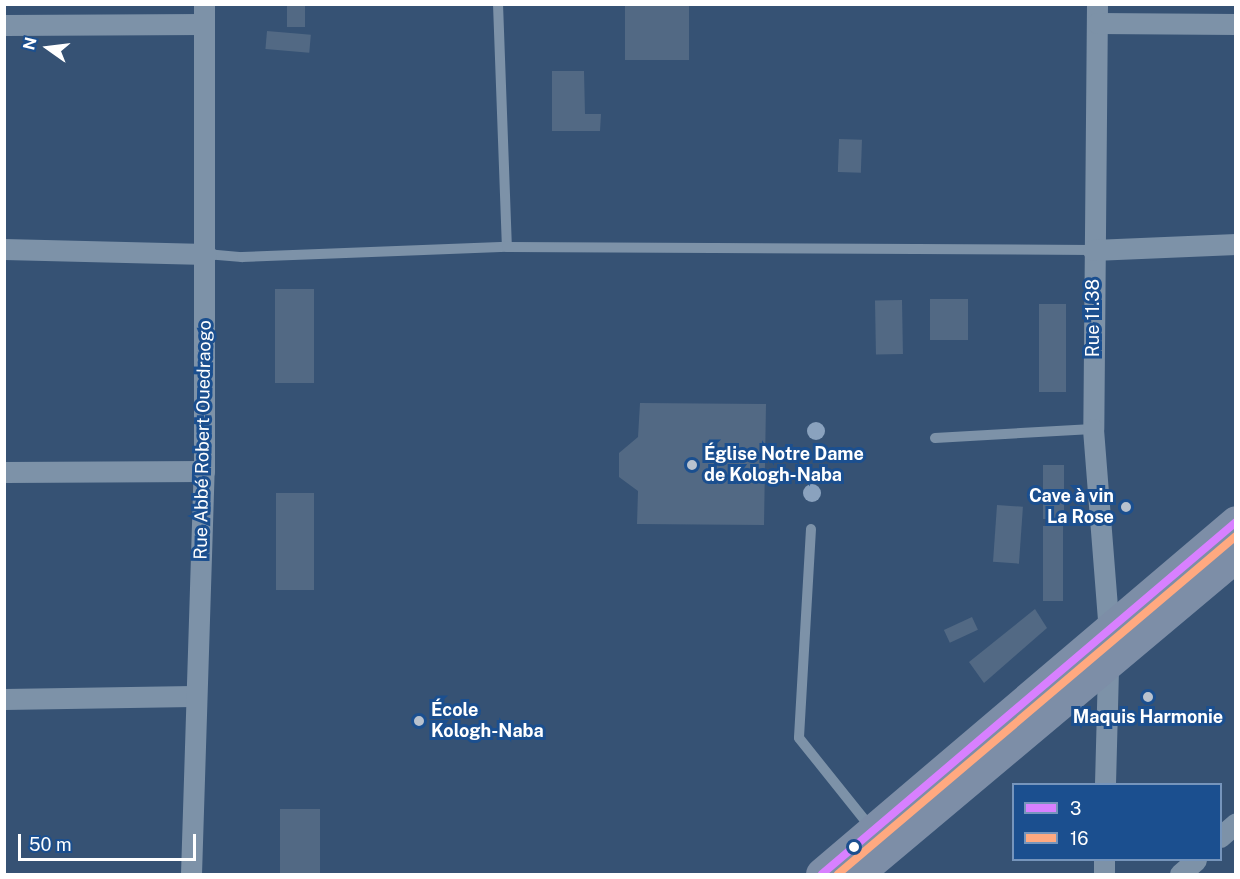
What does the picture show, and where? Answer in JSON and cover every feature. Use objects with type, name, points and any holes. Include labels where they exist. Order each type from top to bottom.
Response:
[{"type":"main road","points":[[822,874],[871,828],[1109,631],[1236,522]]},
{"type":"main road","points":[[856,874],[1236,555]]},
{"type":"street","points":[[4,25],[204,14]]},
{"type":"street","name":"Rue Abbé Robert Ouedraogo","points":[[190,874],[193,696],[204,471],[206,254],[204,14]]},
{"type":"street","points":[[1097,14],[1236,24]]},
{"type":"street","name":"Rue 11.38","points":[[1097,14],[1093,429],[1109,631],[1105,783]]},
{"type":"street","points":[[1093,250],[1236,244]]},
{"type":"street","points":[[4,249],[206,254]]},
{"type":"street","points":[[4,472],[204,471]]},
{"type":"street","points":[[4,699],[193,696]]},
{"type":"street","points":[[1222,836],[1236,823]]},
{"type":"street","points":[[1180,874],[1195,861]]},
{"type":"lane","points":[[498,4],[507,247]]},
{"type":"lane","points":[[206,254],[242,257],[507,247],[1093,250]]},
{"type":"lane","points":[[935,438],[1093,429]]},
{"type":"lane","points":[[811,529],[799,738],[871,828]]},
{"type":"building","points":[[287,4],[305,4],[305,27],[287,27]]},
{"type":"building","points":[[625,4],[689,4],[689,60],[625,60]]},
{"type":"building","points":[[267,31],[311,35],[309,53],[265,49]]},
{"type":"building","points":[[552,71],[584,71],[585,114],[601,114],[600,131],[552,131]]},
{"type":"building","points":[[839,139],[862,140],[861,173],[838,172]]},
{"type":"building","points":[[275,289],[314,289],[314,383],[275,383]]},
{"type":"building","points":[[930,299],[968,299],[968,340],[930,340]]},
{"type":"building","points":[[875,300],[902,300],[903,354],[876,354]]},
{"type":"building","points":[[1039,304],[1066,304],[1066,392],[1039,392]]},
{"type":"building","name":"Église Notre Dame de Kologh-Naba","points":[[640,403],[766,404],[764,525],[637,524],[638,491],[619,477],[619,453],[638,437]]},
{"type":"building","points":[[1043,465],[1064,465],[1064,519],[1043,519]]},
{"type":"building","points":[[276,493],[314,493],[314,590],[276,590]]},
{"type":"building","points":[[997,505],[1023,507],[1019,564],[993,562]]},
{"type":"building","points":[[1043,526],[1063,526],[1063,601],[1043,601]]},
{"type":"building","points":[[1035,609],[1047,628],[984,683],[969,662]]},
{"type":"building","points":[[972,617],[978,630],[950,643],[944,630]]},
{"type":"building","points":[[280,809],[320,809],[320,874],[280,874]]},
{"type":"transit line","name":"3","points":[[822,874],[1236,522]]},
{"type":"transit line","name":"16","points":[[838,874],[1236,536]]},
{"type":"place","name":"Église Notre Dame de Kologh-Naba","points":[[692,465]]},
{"type":"place","name":"Cave à vin La Rose","points":[[1126,507]]},
{"type":"place","name":"Maquis Harmonie","points":[[1148,697]]},
{"type":"place","name":"École Kologh-Naba","points":[[419,721]]}]
